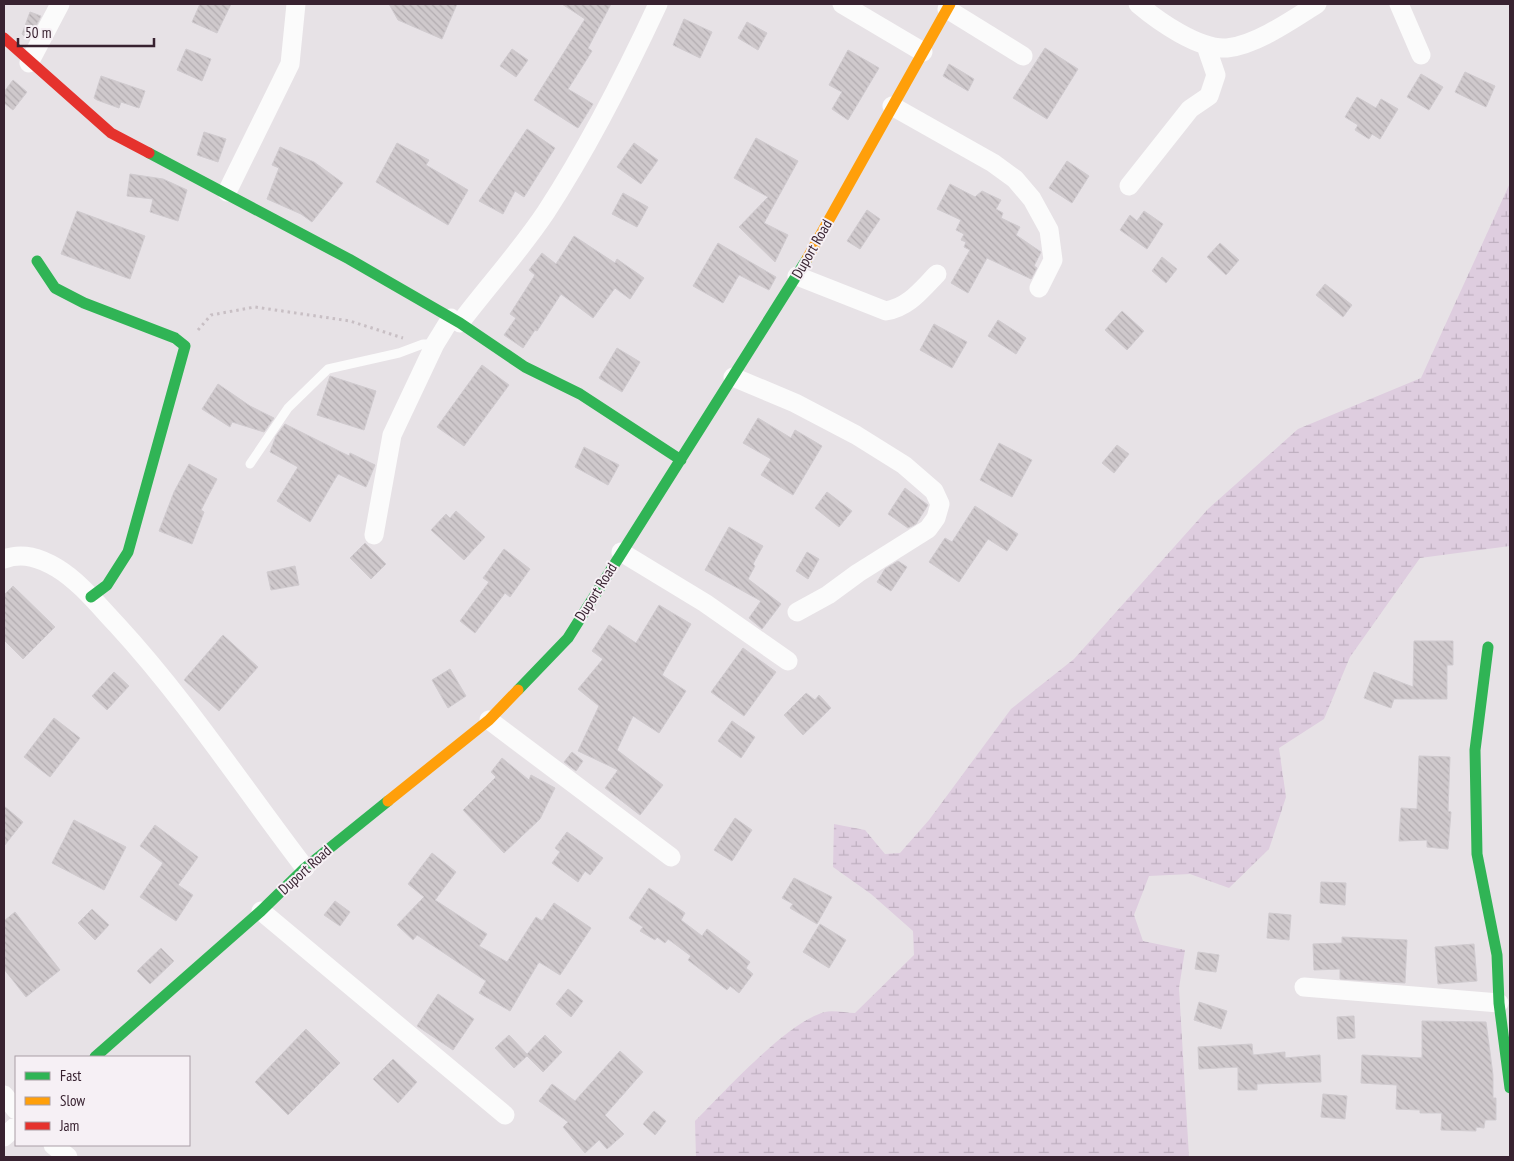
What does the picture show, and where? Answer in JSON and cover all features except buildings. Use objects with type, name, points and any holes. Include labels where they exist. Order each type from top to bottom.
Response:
[{"type":"street","points":[[30,63],[60,4]]},
{"type":"street","points":[[227,192],[290,64],[296,4]]},
{"type":"street","points":[[374,534],[392,436],[429,344],[455,320],[545,213],[584,149],[639,45],[658,4]]},
{"type":"street","points":[[842,4],[923,52]]},
{"type":"street","points":[[1138,4],[1156,19],[1206,46],[1227,48],[1272,32],[1316,4]]},
{"type":"street","points":[[1398,4],[1421,55]]},
{"type":"street","points":[[948,6],[1023,56]]},
{"type":"street","name":"Duport Road","points":[[96,1056],[261,911],[305,868],[489,720],[568,638],[797,276],[948,6]]},
{"type":"street","points":[[4,38],[30,63],[111,132],[350,258],[455,320],[525,368],[580,394],[680,460]]},
{"type":"street","points":[[1129,186],[1190,109],[1209,96],[1216,75],[1206,46]]},
{"type":"street","points":[[892,106],[993,163],[1015,179],[1032,199],[1049,230],[1053,260],[1039,288]]},
{"type":"street","points":[[37,261],[55,288],[84,302],[175,338],[185,346],[128,552],[108,585],[91,597]]},
{"type":"street","points":[[797,276],[886,311],[898,309],[908,303],[937,274]]},
{"type":"street","points":[[734,377],[795,403],[856,435],[904,465],[934,491],[940,504],[936,518],[928,529],[858,573],[828,595],[798,612]]},
{"type":"street","points":[[621,552],[706,603],[788,661]]},
{"type":"street","points":[[4,559],[13,556],[32,556],[58,568],[91,597],[155,666],[305,868]]},
{"type":"street","points":[[1488,648],[1475,750],[1477,854],[1497,955],[1499,1003],[1510,1088]]},
{"type":"street","points":[[489,720],[672,857]]},
{"type":"street","points":[[261,911],[505,1115]]},
{"type":"street","points":[[1304,988],[1499,1003]]},
{"type":"street","points":[[4,1095],[15,1109]]},
{"type":"street","points":[[4,1137],[15,1127]]},
{"type":"street","points":[[54,1146],[68,1157]]},
{"type":"lane","points":[[250,464],[288,408],[328,370],[429,344]]},
{"type":"path","points":[[185,346],[211,315],[255,307],[350,321],[429,344]]},
{"type":"green space","points":[[1510,183],[1510,546],[1420,558],[1350,657],[1324,719],[1279,748],[1286,797],[1269,849],[1229,888],[1190,874],[1149,876],[1134,915],[1143,941],[1185,950],[1179,988],[1189,1157],[696,1157],[695,1121],[757,1059],[793,1029],[810,1018],[828,1011],[855,1013],[914,955],[913,931],[871,894],[833,867],[834,824],[865,830],[885,854],[900,853],[929,820],[1011,709],[1074,659],[1208,509],[1298,429],[1421,378]]},
{"type":"traffic: fast","points":[[149,153],[349,259],[460,323],[525,367],[580,394],[681,460]]},
{"type":"traffic: fast","points":[[518,690],[568,638],[807,259]]},
{"type":"traffic: fast","points":[[37,261],[55,288],[84,303],[175,338],[185,346],[128,552],[107,585],[91,597]]},
{"type":"traffic: fast","points":[[1488,647],[1475,750],[1477,854],[1497,955],[1499,1003],[1510,1088]]},
{"type":"traffic: fast","points":[[96,1056],[261,911],[305,868],[388,801]]},
{"type":"traffic: slow","points":[[807,259],[950,4]]},
{"type":"traffic: slow","points":[[388,801],[489,720],[518,690]]},
{"type":"traffic: jam","points":[[4,38],[111,133],[149,153]]}]
